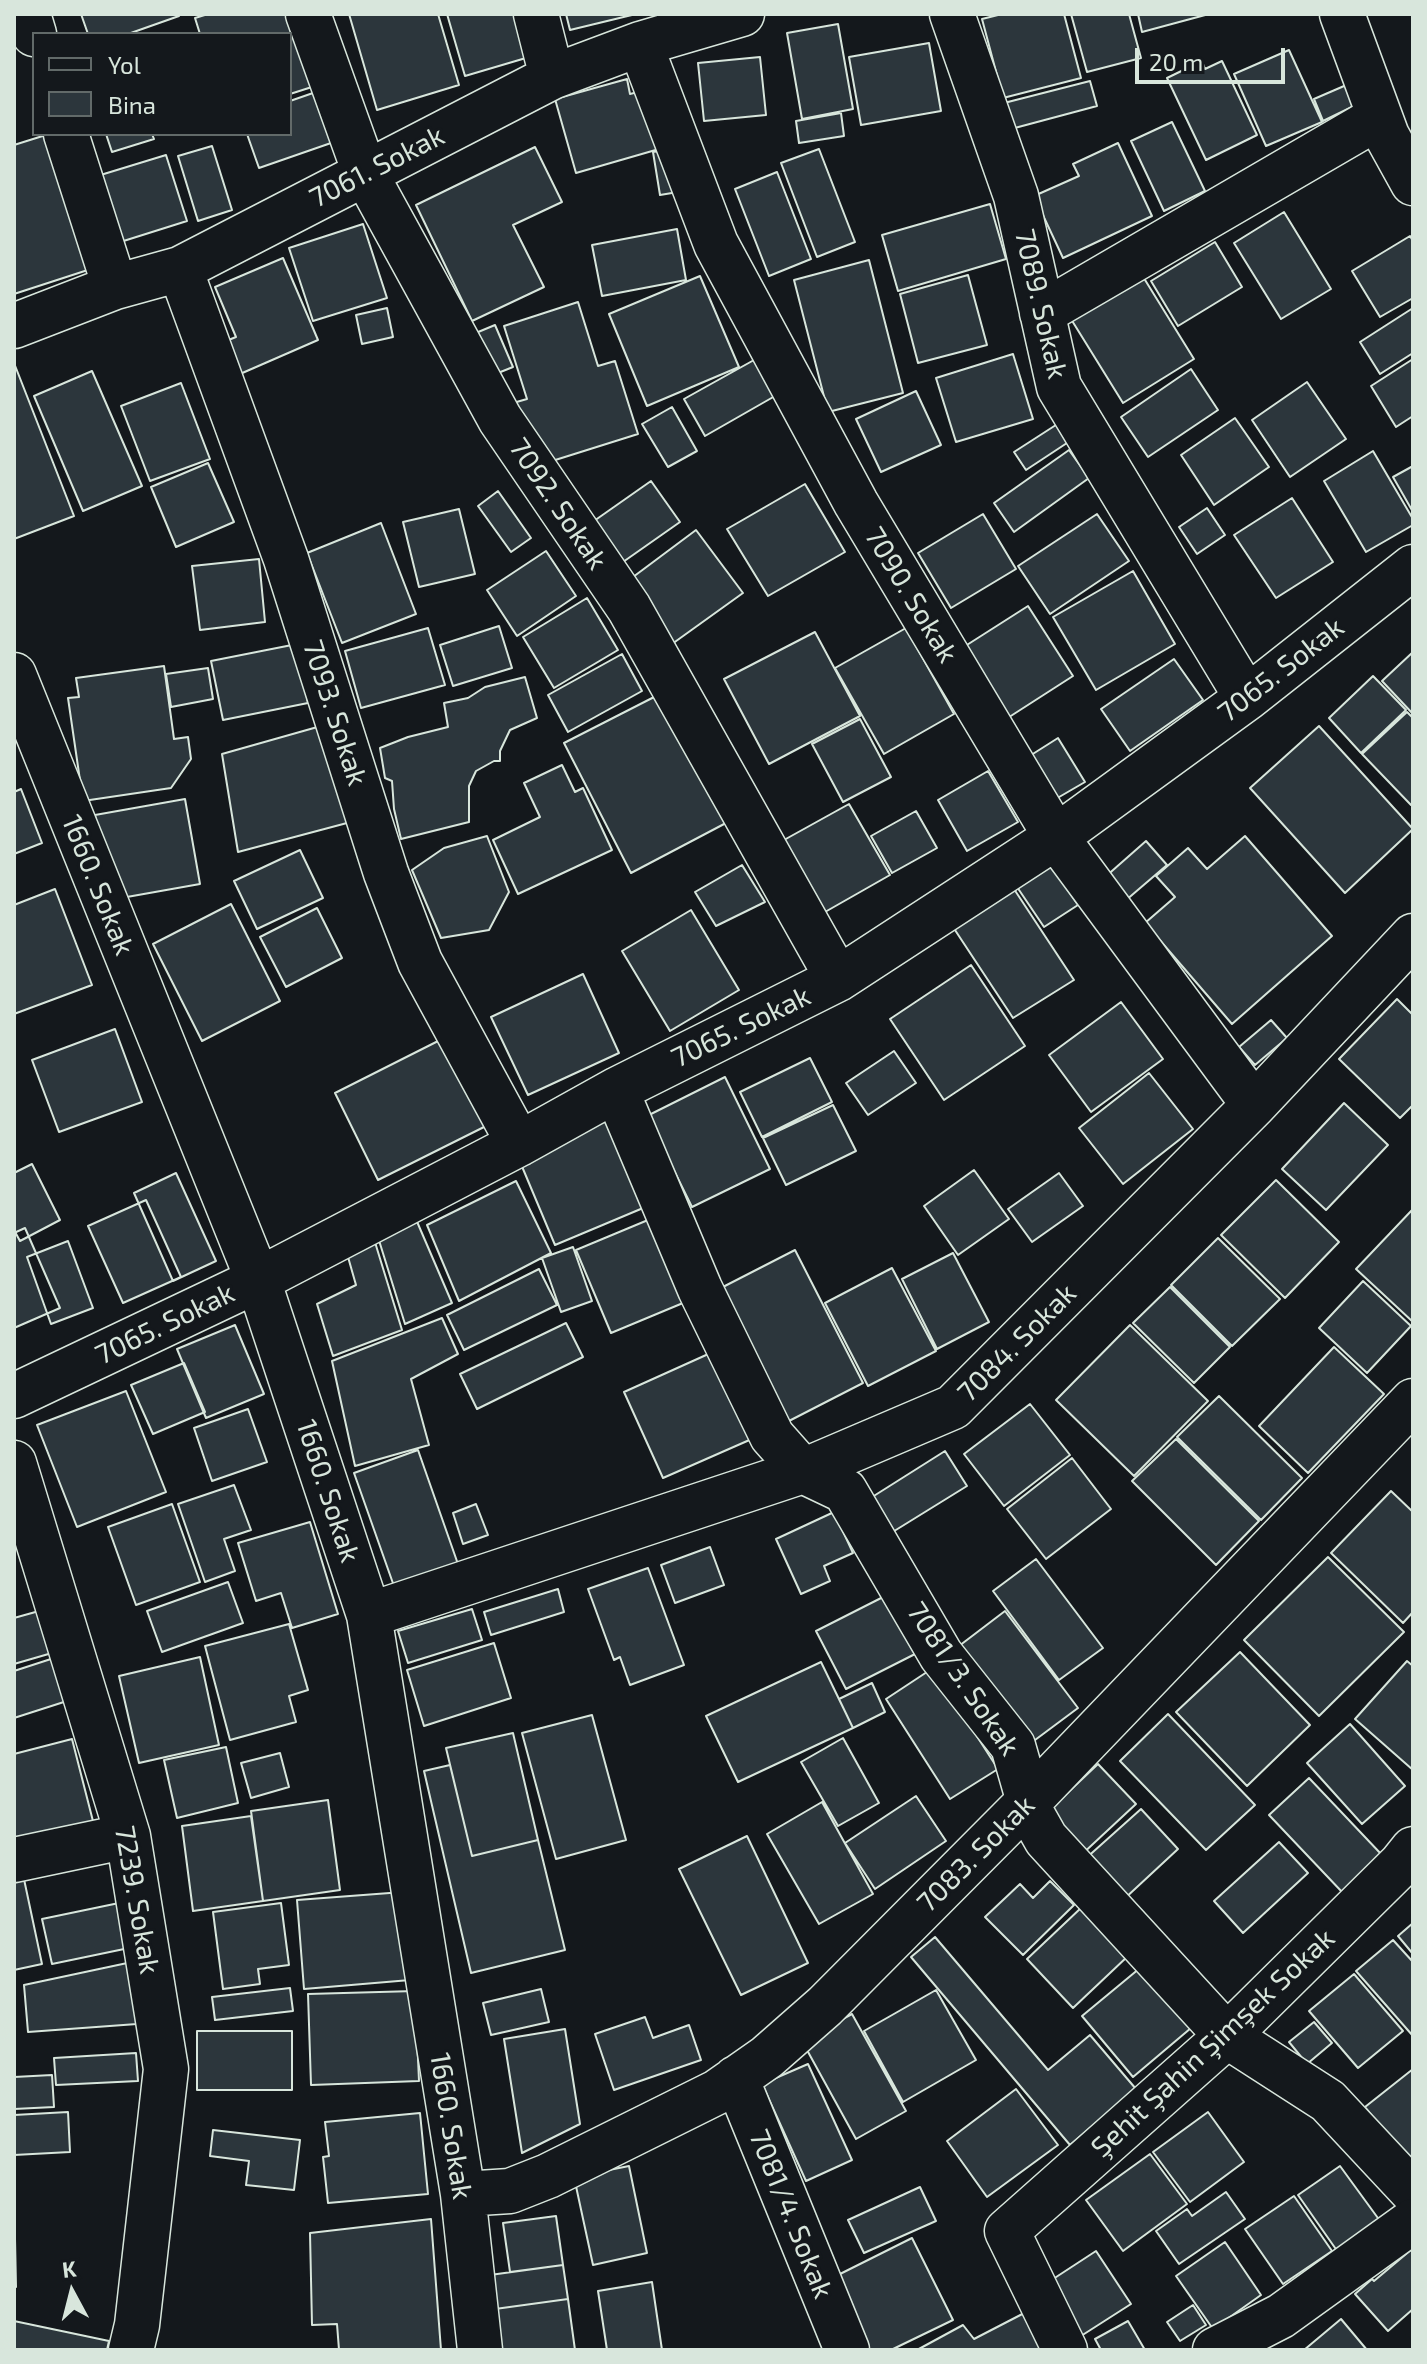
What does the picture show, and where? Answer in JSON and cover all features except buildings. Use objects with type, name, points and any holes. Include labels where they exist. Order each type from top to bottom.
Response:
[{"type":"street","name":"7092. Sokak","points":[[308,14],[365,173],[500,419],[629,608],[838,979]]},
{"type":"street","points":[[536,14],[552,77]]},
{"type":"street","name":"7061. Sokak","points":[[14,326],[115,287],[180,269],[552,77],[640,44],[742,14]]},
{"type":"street","name":"7089. Sokak","points":[[952,14],[1016,196],[1059,387],[1247,698]]},
{"type":"street","points":[[1342,14],[1379,117],[1413,183]]},
{"type":"street","name":"7090. Sokak","points":[[640,44],[716,244],[856,503],[1056,837],[1254,1105]]},
{"type":"street","points":[[1042,313],[1379,117]]},
{"type":"street","points":[[67,136],[115,287]]},
{"type":"street","name":"7093. Sokak","points":[[180,269],[286,559],[386,873],[420,962],[519,1144]]},
{"type":"street","name":"7065. Sokak","points":[[14,1396],[258,1280],[616,1090],[838,979],[1056,837],[1247,698],[1413,567]]},
{"type":"street","name":"1660. Sokak","points":[[14,675],[258,1280],[369,1615],[463,2194],[480,2350]]},
{"type":"street","name":"7084. Sokak","points":[[369,1615],[803,1471],[953,1407],[1254,1105],[1413,936]]},
{"type":"street","name":"7081/3. Sokak","points":[[616,1090],[700,1289],[772,1436],[803,1471],[845,1491],[941,1655],[1013,1746],[1033,1816],[1046,1839],[1227,2036],[1328,2101],[1413,2192]]},
{"type":"street","name":"7083. Sokak","points":[[463,2194],[510,2191],[548,2176],[717,2092],[767,2057],[825,2006],[1029,1801],[1413,1401]]},
{"type":"street","name":"7239. Sokak","points":[[14,1463],[128,1836],[166,2069],[137,2325],[131,2350]]},
{"type":"street","points":[[14,1860],[128,1836]]},
{"type":"street","name":"Şehit Şahin Şimşek Sokak","points":[[1065,2350],[1007,2231],[1227,2036],[1413,1849]]},
{"type":"street","name":"7081/4. Sokak","points":[[736,2078],[847,2350]]},
{"type":"street","points":[[1215,2350],[1281,2316],[1413,2221]]}]
